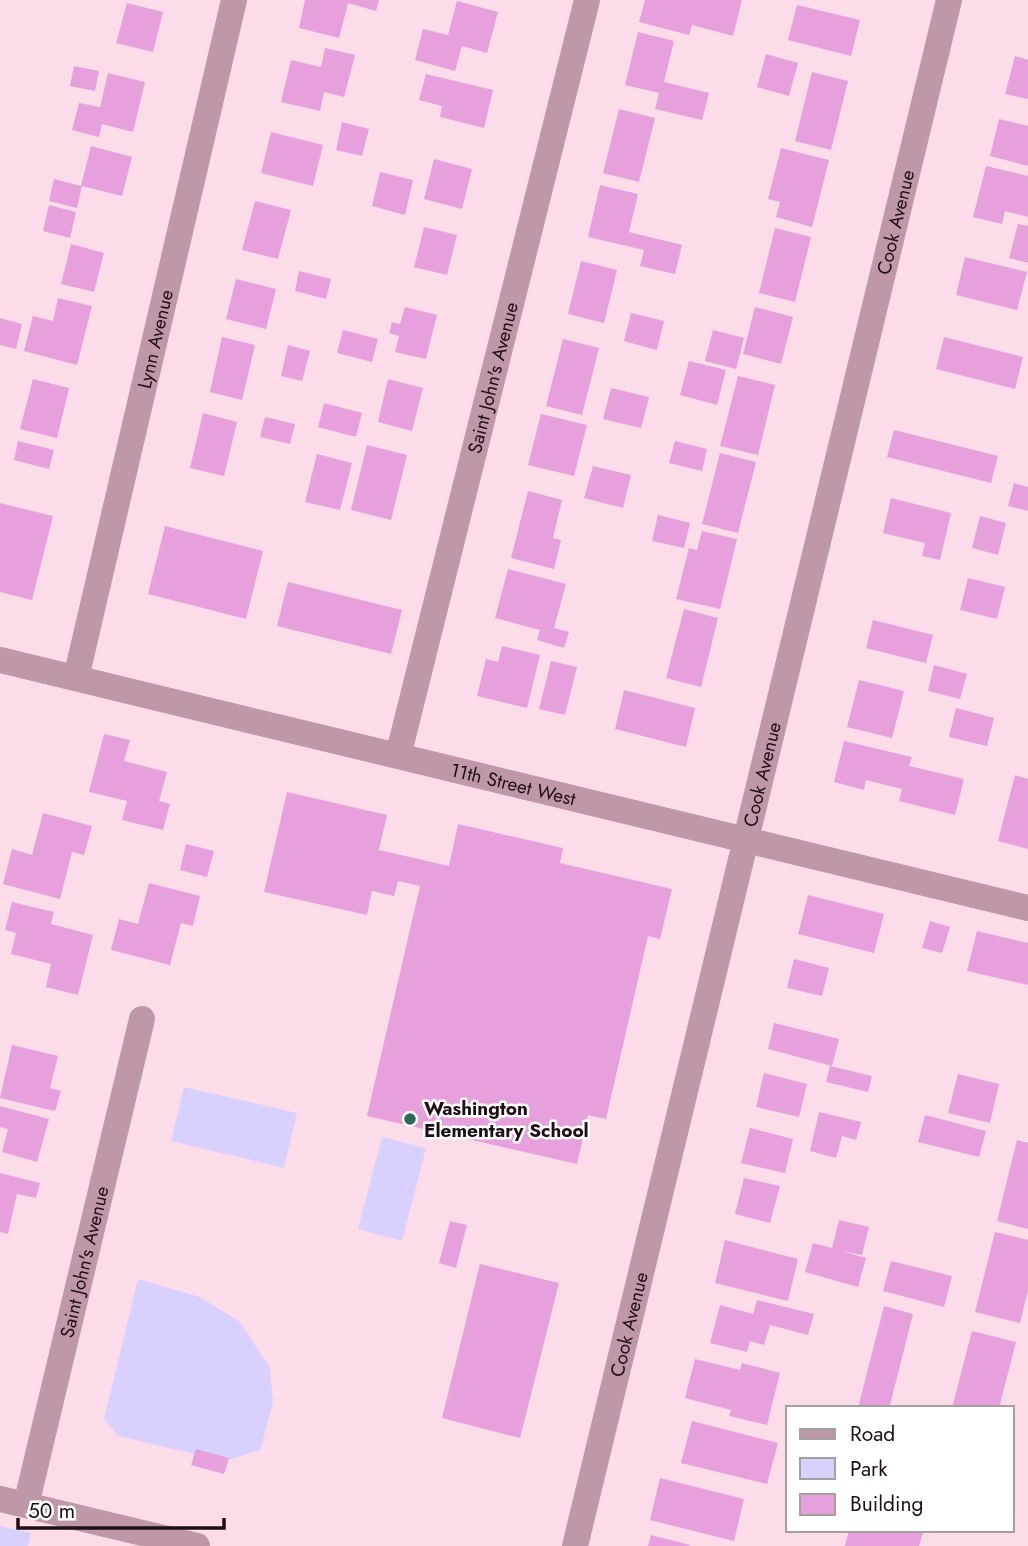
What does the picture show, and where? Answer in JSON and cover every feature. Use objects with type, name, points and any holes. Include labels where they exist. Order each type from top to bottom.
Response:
[{"type":"street","name":"Lynn Avenue","points":[[76,678],[234,0]]},
{"type":"street","name":"Saint John's Avenue","points":[[398,756],[587,0]]},
{"type":"street","name":"Cook Avenue","points":[[575,1546],[949,0]]},
{"type":"street","name":"11th Street West","points":[[0,660],[1028,908]]},
{"type":"street","name":"Saint John's Avenue","points":[[26,1505],[142,1019]]},
{"type":"street","points":[[0,1499],[197,1546]]},
{"type":"green space","points":[[184,1087],[297,1113],[284,1168],[171,1141]]},
{"type":"green space","points":[[382,1137],[426,1148],[402,1241],[358,1229]]},
{"type":"green space","points":[[138,1279],[200,1297],[240,1322],[270,1368],[273,1403],[260,1450],[225,1461],[118,1436],[104,1419]]},
{"type":"green space","points":[[0,1526],[31,1533],[28,1546],[0,1546]]},
{"type":"building","points":[[305,0],[379,0],[376,11],[348,3],[339,38],[299,28]]},
{"type":"building","points":[[645,0],[742,0],[733,36],[692,25],[689,35],[639,22]]},
{"type":"building","points":[[457,1],[498,12],[487,53],[462,46],[455,71],[415,60],[423,29],[448,35]]},
{"type":"building","points":[[127,3],[163,12],[153,52],[116,43]]},
{"type":"building","points":[[797,5],[860,20],[851,56],[788,40]]},
{"type":"building","points":[[638,32],[674,41],[664,82],[709,93],[702,120],[655,109],[659,93],[625,85]]},
{"type":"building","points":[[325,48],[355,55],[344,97],[324,92],[320,111],[281,102],[291,60],[321,67]]},
{"type":"building","points":[[766,54],[798,63],[789,96],[757,87]]},
{"type":"building","points":[[1015,56],[1028,60],[1028,99],[1005,94]]},
{"type":"building","points":[[74,66],[99,71],[95,91],[70,86]]},
{"type":"building","points":[[812,72],[848,81],[831,150],[795,141]]},
{"type":"building","points":[[108,73],[145,82],[133,132],[102,124],[99,137],[72,130],[79,103],[100,107]]},
{"type":"building","points":[[426,74],[493,90],[484,128],[440,117],[442,106],[419,100]]},
{"type":"building","points":[[619,109],[655,118],[639,182],[603,173]]},
{"type":"building","points":[[999,119],[1028,126],[1028,166],[990,156]]},
{"type":"building","points":[[342,122],[369,129],[362,156],[336,150]]},
{"type":"building","points":[[271,132],[323,145],[313,186],[261,173]]},
{"type":"building","points":[[91,146],[132,157],[122,196],[82,186],[77,208],[49,201],[54,179],[81,186]]},
{"type":"building","points":[[781,148],[829,160],[812,227],[776,217],[780,202],[768,199]]},
{"type":"building","points":[[434,159],[472,169],[462,209],[424,199]]},
{"type":"building","points":[[986,166],[1028,176],[1028,217],[1005,211],[1002,224],[973,217]]},
{"type":"building","points":[[380,172],[413,180],[405,215],[372,206]]},
{"type":"building","points":[[600,185],[638,194],[629,232],[682,245],[675,274],[640,266],[644,250],[588,237]]},
{"type":"building","points":[[255,201],[291,210],[278,259],[242,250]]},
{"type":"building","points":[[49,205],[76,212],[70,238],[43,231]]},
{"type":"building","points":[[1018,224],[1028,226],[1028,263],[1009,258]]},
{"type":"building","points":[[424,227],[457,235],[447,275],[414,267]]},
{"type":"building","points":[[775,228],[811,237],[795,302],[759,293]]},
{"type":"building","points":[[71,244],[104,253],[94,292],[61,284]]},
{"type":"building","points":[[965,257],[1027,272],[1017,310],[956,295]]},
{"type":"building","points":[[581,261],[617,270],[604,323],[568,314]]},
{"type":"building","points":[[299,271],[331,279],[326,299],[295,291]]},
{"type":"building","points":[[236,279],[276,289],[266,329],[226,319]]},
{"type":"building","points":[[58,298],[92,306],[77,365],[24,351],[33,316],[53,321]]},
{"type":"building","points":[[405,307],[437,315],[426,359],[395,352],[399,336],[389,333],[392,322],[400,324]]},
{"type":"building","points":[[755,307],[793,317],[781,364],[743,354]]},
{"type":"building","points":[[631,313],[664,321],[657,350],[624,341]]},
{"type":"building","points":[[0,318],[22,324],[16,349],[0,345]]},
{"type":"building","points":[[343,330],[378,339],[372,362],[337,353]]},
{"type":"building","points":[[713,330],[744,338],[736,369],[705,361]]},
{"type":"building","points":[[222,337],[255,345],[242,400],[210,392]]},
{"type":"building","points":[[944,337],[1023,357],[1015,389],[936,369]]},
{"type":"building","points":[[563,339],[599,348],[582,415],[546,406]]},
{"type":"building","points":[[288,345],[310,351],[302,381],[281,376]]},
{"type":"building","points":[[689,361],[726,370],[717,405],[680,395]]},
{"type":"building","points":[[738,376],[775,385],[758,455],[720,446]]},
{"type":"building","points":[[33,379],[69,388],[57,438],[20,429]]},
{"type":"building","points":[[388,379],[423,388],[412,431],[378,422]]},
{"type":"building","points":[[611,388],[649,397],[641,428],[603,419]]},
{"type":"building","points":[[324,403],[362,413],[356,437],[318,427]]},
{"type":"building","points":[[203,413],[237,422],[224,476],[190,468]]},
{"type":"building","points":[[541,414],[587,425],[574,476],[528,465]]},
{"type":"building","points":[[265,417],[295,424],[290,444],[260,437]]},
{"type":"building","points":[[894,430],[998,456],[991,483],[887,457]]},
{"type":"building","points":[[18,441],[54,450],[49,469],[14,460]]},
{"type":"building","points":[[675,441],[707,449],[702,471],[669,463]]},
{"type":"building","points":[[367,445],[407,455],[391,520],[351,510]]},
{"type":"building","points":[[720,453],[756,462],[738,533],[702,524]]},
{"type":"building","points":[[317,454],[352,463],[340,510],[305,502]]},
{"type":"building","points":[[593,466],[631,475],[623,508],[584,498]]},
{"type":"building","points":[[1014,483],[1028,487],[1028,511],[1008,506]]},
{"type":"building","points":[[528,491],[562,500],[553,538],[561,540],[554,569],[511,558]]},
{"type":"building","points":[[891,498],[951,513],[940,560],[922,556],[925,543],[883,533]]},
{"type":"building","points":[[0,503],[53,516],[32,600],[0,592]]},
{"type":"building","points":[[658,515],[690,523],[684,548],[652,541]]},
{"type":"building","points":[[980,516],[1006,523],[998,555],[972,548]]},
{"type":"building","points":[[165,526],[263,551],[246,619],[148,594]]},
{"type":"building","points":[[702,531],[737,539],[720,609],[676,599],[689,548],[697,550]]},
{"type":"building","points":[[508,569],[566,584],[554,628],[569,632],[564,648],[537,640],[540,630],[495,618]]},
{"type":"building","points":[[968,578],[1005,587],[997,619],[960,610]]},
{"type":"building","points":[[288,582],[402,610],[391,654],[277,626]]},
{"type":"building","points":[[684,609],[718,618],[701,687],[666,678]]},
{"type":"building","points":[[873,620],[933,635],[926,663],[866,648]]},
{"type":"building","points":[[502,646],[540,655],[527,708],[477,696],[486,659],[498,662]]},
{"type":"building","points":[[551,661],[577,667],[565,715],[539,709]]},
{"type":"building","points":[[934,665],[967,674],[960,699],[928,691]]},
{"type":"building","points":[[859,680],[904,691],[892,738],[847,727]]},
{"type":"building","points":[[624,690],[695,708],[686,747],[615,729]]},
{"type":"building","points":[[956,708],[994,718],[987,746],[949,737]]},
{"type":"building","points":[[104,734],[130,740],[124,761],[167,772],[159,801],[170,804],[163,830],[122,820],[127,801],[89,792]]},
{"type":"building","points":[[844,741],[912,757],[909,766],[964,779],[955,815],[899,801],[902,789],[866,780],[864,790],[834,782]]},
{"type":"building","points":[[1015,775],[1028,779],[1028,849],[998,841]]},
{"type":"building","points":[[287,792],[387,815],[379,850],[449,866],[458,824],[563,848],[560,863],[672,889],[660,939],[648,936],[606,1119],[588,1115],[577,1164],[367,1116],[420,886],[398,881],[394,896],[372,891],[367,915],[264,892]]},
{"type":"building","points":[[43,813],[92,826],[84,855],[72,852],[60,899],[3,884],[12,849],[32,855]]},
{"type":"building","points":[[186,844],[214,851],[207,877],[180,870]]},
{"type":"building","points":[[149,883],[200,896],[193,926],[181,923],[170,965],[111,950],[119,919],[138,924]]},
{"type":"building","points":[[808,895],[884,914],[874,953],[798,934]]},
{"type":"building","points":[[12,902],[54,912],[51,924],[93,935],[78,995],[46,987],[51,964],[11,954],[16,933],[5,930]]},
{"type":"building","points":[[930,921],[950,927],[942,953],[922,948]]},
{"type":"building","points":[[977,931],[1028,943],[1028,985],[967,971]]},
{"type":"building","points":[[794,959],[829,968],[822,996],[787,988]]},
{"type":"building","points":[[774,1023],[839,1039],[832,1066],[768,1049]]},
{"type":"building","points":[[12,1045],[58,1056],[50,1088],[61,1091],[55,1111],[0,1098]]},
{"type":"building","points":[[830,1066],[872,1076],[868,1092],[826,1082]]},
{"type":"building","points":[[764,1073],[807,1084],[799,1117],[756,1107]]},
{"type":"building","points":[[958,1074],[999,1084],[990,1123],[948,1113]]},
{"type":"building","points":[[0,1106],[49,1119],[37,1162],[2,1152],[8,1129],[0,1127]]},
{"type":"building","points":[[819,1112],[861,1122],[856,1140],[842,1136],[836,1158],[810,1151]]},
{"type":"building","points":[[925,1115],[986,1131],[979,1157],[918,1142]]},
{"type":"building","points":[[750,1128],[793,1139],[785,1173],[741,1163]]},
{"type":"building","points":[[1017,1140],[1028,1143],[1028,1229],[997,1221]]},
{"type":"building","points":[[0,1173],[40,1183],[36,1198],[17,1194],[8,1234],[0,1232]]},
{"type":"building","points":[[744,1178],[780,1186],[770,1223],[735,1214]]},
{"type":"building","points":[[839,1220],[869,1227],[862,1255],[841,1251],[866,1258],[858,1287],[805,1272],[813,1243],[832,1248]]},
{"type":"building","points":[[450,1221],[467,1225],[456,1268],[439,1263]]},
{"type":"building","points":[[995,1232],[1028,1240],[1028,1290],[1020,1323],[975,1312]]},
{"type":"building","points":[[725,1240],[798,1259],[788,1301],[715,1283]]},
{"type":"building","points":[[891,1261],[952,1276],[944,1307],[883,1291]]},
{"type":"building","points":[[480,1264],[559,1283],[520,1438],[442,1418]]},
{"type":"building","points":[[757,1300],[814,1314],[808,1335],[770,1325],[764,1345],[750,1341],[747,1352],[710,1343],[720,1305],[753,1314]]},
{"type":"building","points":[[884,1306],[913,1314],[890,1405],[892,1406],[859,1406]]},
{"type":"building","points":[[972,1331],[1016,1342],[1000,1406],[953,1406]]},
{"type":"building","points":[[695,1359],[740,1370],[742,1363],[780,1373],[767,1425],[729,1416],[731,1410],[685,1398]]},
{"type":"building","points":[[692,1421],[778,1443],[767,1484],[681,1463]]},
{"type":"building","points":[[196,1449],[229,1458],[224,1474],[191,1465]]},
{"type":"building","points":[[660,1478],[744,1499],[734,1541],[650,1520]]},
{"type":"building","points":[[848,1532],[923,1533],[919,1546],[845,1546]]},
{"type":"building","points":[[651,1535],[690,1545],[690,1546],[648,1546]]},
{"type":"place","name":"Washington Elementary School","points":[[410,1119]]}]
